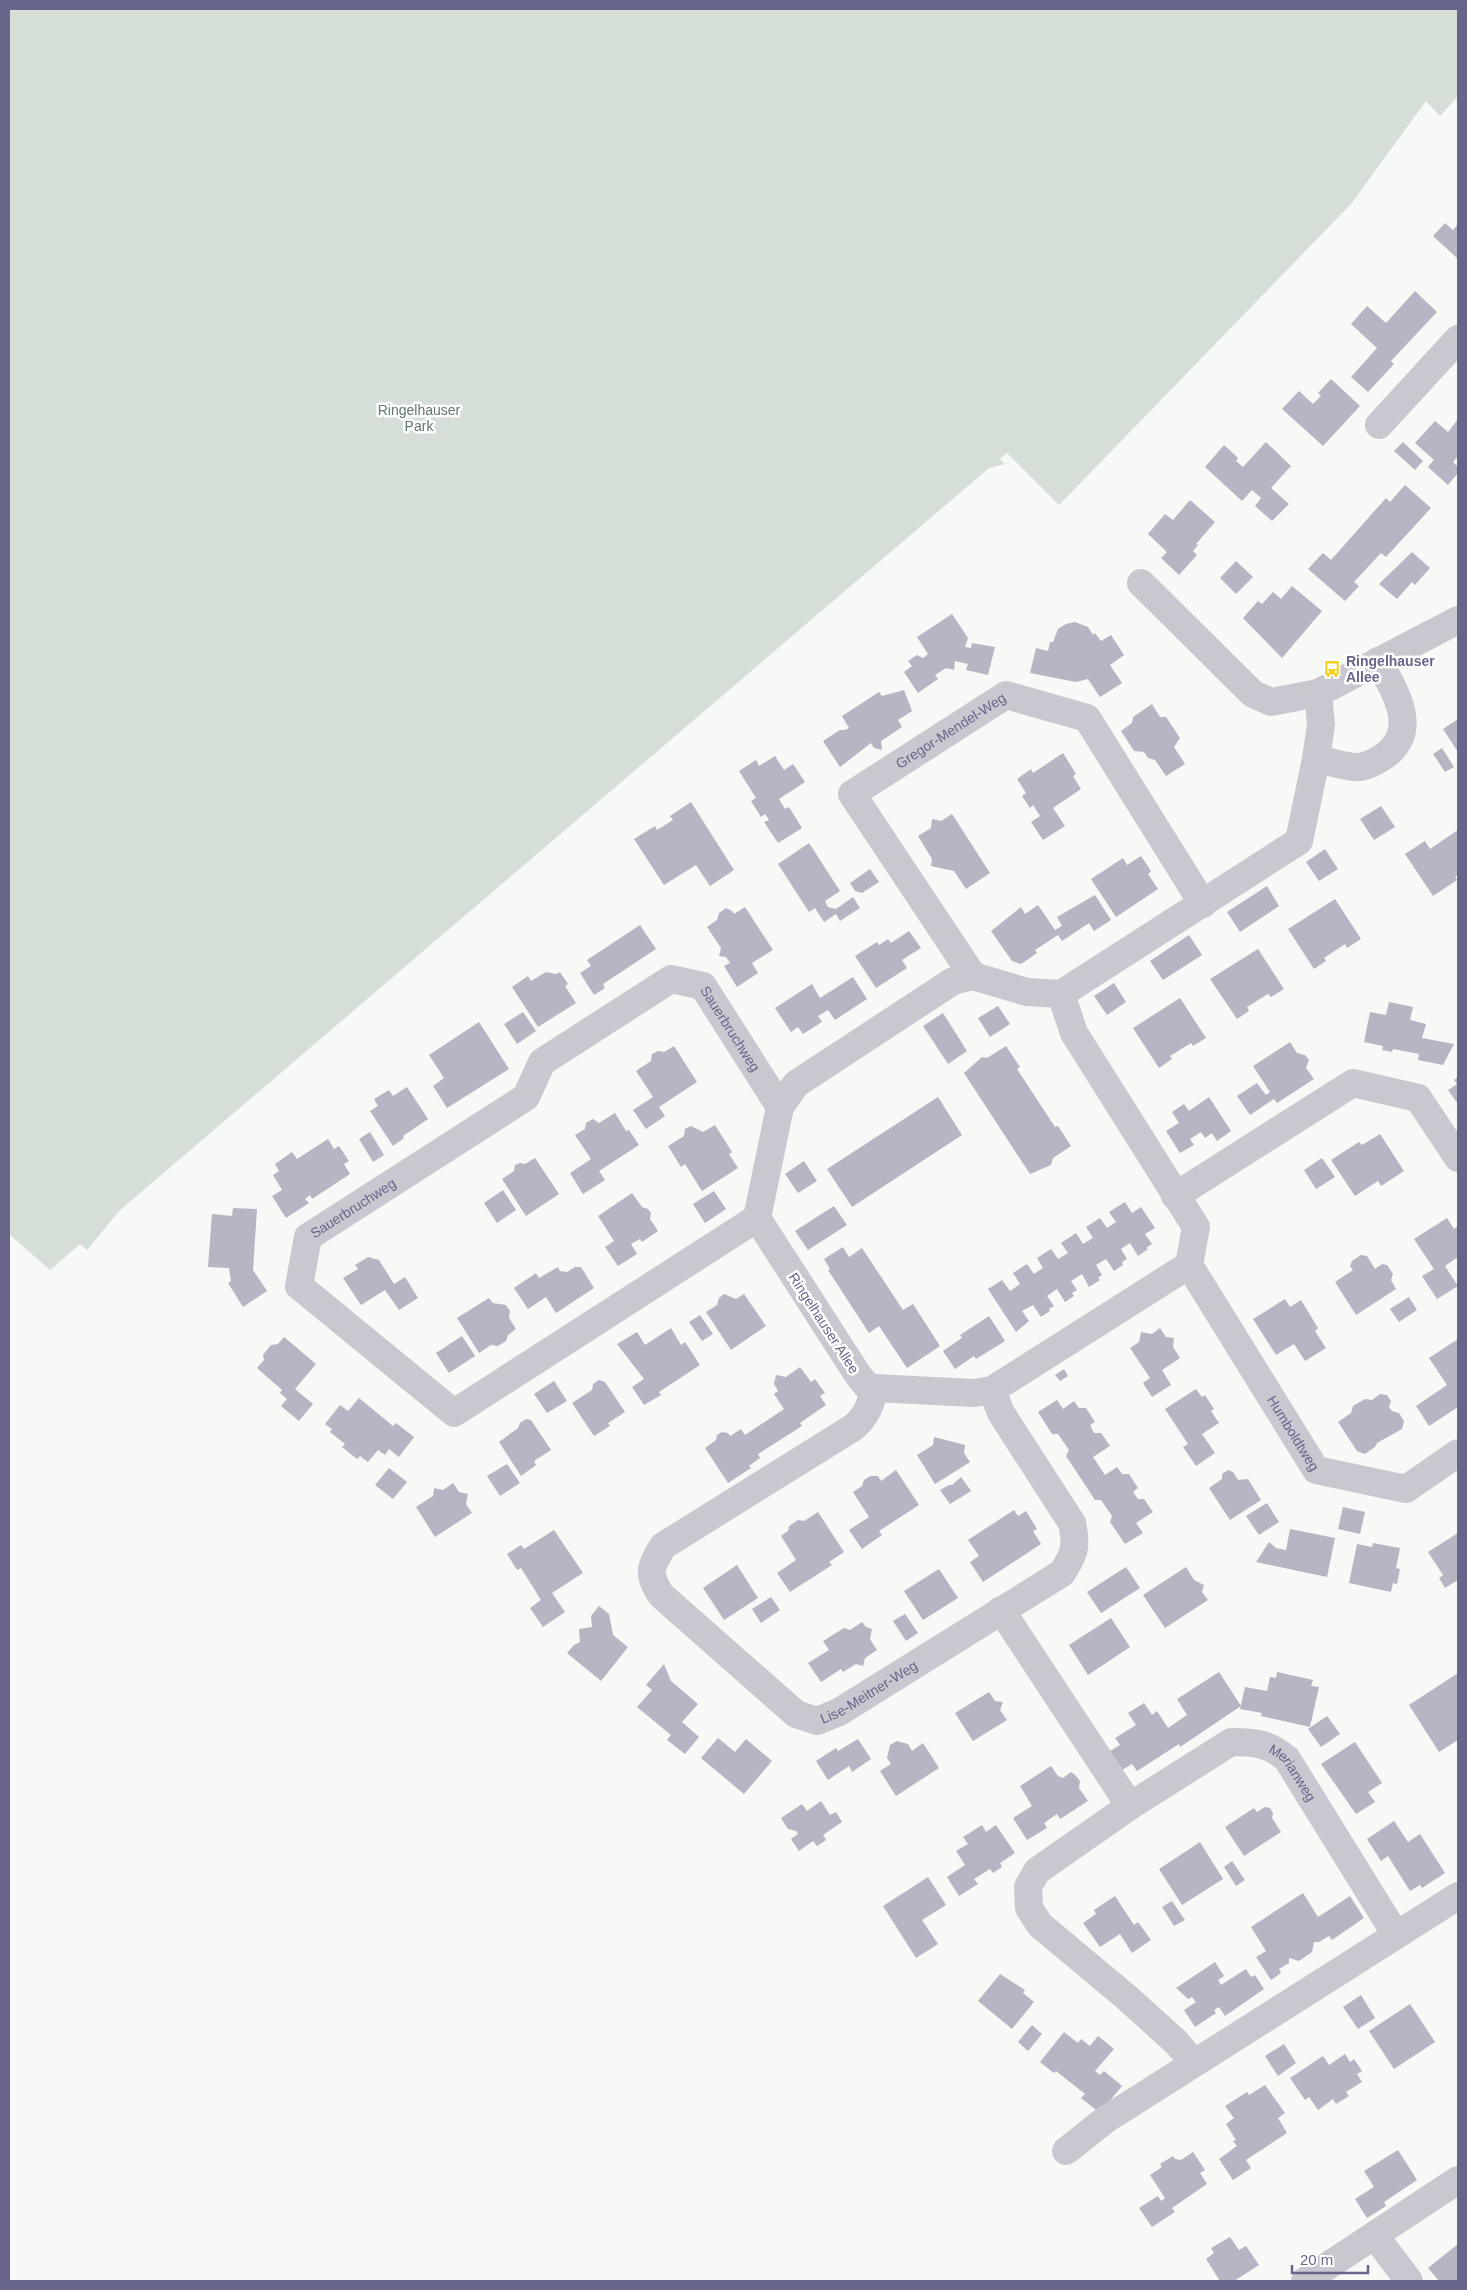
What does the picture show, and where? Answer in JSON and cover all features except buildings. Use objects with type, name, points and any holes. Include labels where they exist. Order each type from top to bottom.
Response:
[{"type":"street","points":[[1379,425],[1458,339]]},
{"type":"street","points":[[1141,583],[1253,694],[1271,702],[1318,693],[1458,620]]},
{"type":"street","points":[[1316,759],[1356,768],[1374,763],[1394,749],[1404,726],[1399,698],[1378,661]]},
{"type":"street","points":[[757,1218],[780,1107],[796,1084],[953,981],[974,976],[1027,992],[1061,994],[1299,841],[1321,725],[1318,693]]},
{"type":"street","name":"Gregor-Mendel-Weg","points":[[974,976],[852,794],[1006,695],[1087,718],[1203,904]]},
{"type":"street","name":"Sauerbruchweg","points":[[757,1218],[454,1413],[299,1286],[308,1238],[526,1097],[542,1062],[671,979],[703,986],[780,1107]]},
{"type":"street","points":[[874,1388],[974,1393],[992,1390],[1189,1265],[1196,1227],[1074,1033],[1061,994]]},
{"type":"street","points":[[1175,1196],[1353,1083],[1418,1098],[1458,1158]]},
{"type":"street","name":"Ringelhauser Allee","points":[[757,1218],[858,1375],[866,1385],[874,1388]]},
{"type":"street","name":"Humboldtweg","points":[[1189,1265],[1316,1470],[1406,1489],[1458,1454]]},
{"type":"street","name":"Lise-Meitner-Weg","points":[[874,1388],[871,1403],[865,1417],[854,1426],[663,1546],[651,1567],[652,1581],[661,1595],[796,1714],[817,1721],[839,1712],[1062,1573],[1072,1558],[1076,1543],[1072,1523],[1001,1413],[992,1390]]},
{"type":"street","points":[[1002,1610],[1130,1806]]},
{"type":"street","name":"Merianweg","points":[[1194,2063],[1176,2042],[1125,1996],[1040,1925],[1029,1908],[1028,1887],[1037,1871],[1130,1806],[1231,1742],[1250,1742],[1273,1747],[1286,1759],[1396,1935]]},
{"type":"street","points":[[1066,2151],[1105,2120],[1458,1896]]},
{"type":"street","points":[[1305,2281],[1458,2180]]},
{"type":"street","points":[[1374,2236],[1408,2281]]},
{"type":"green space","name":"Ringelhauser Park","points":[[9,9],[1458,9],[1458,96],[1440,116],[1426,101],[1351,204],[1059,505],[1007,453],[1000,459],[1005,464],[989,468],[119,1211],[87,1250],[80,1244],[50,1270],[9,1234]]},
{"type":"place","name":"Ringelhauser Allee","points":[[1332,669]]}]
